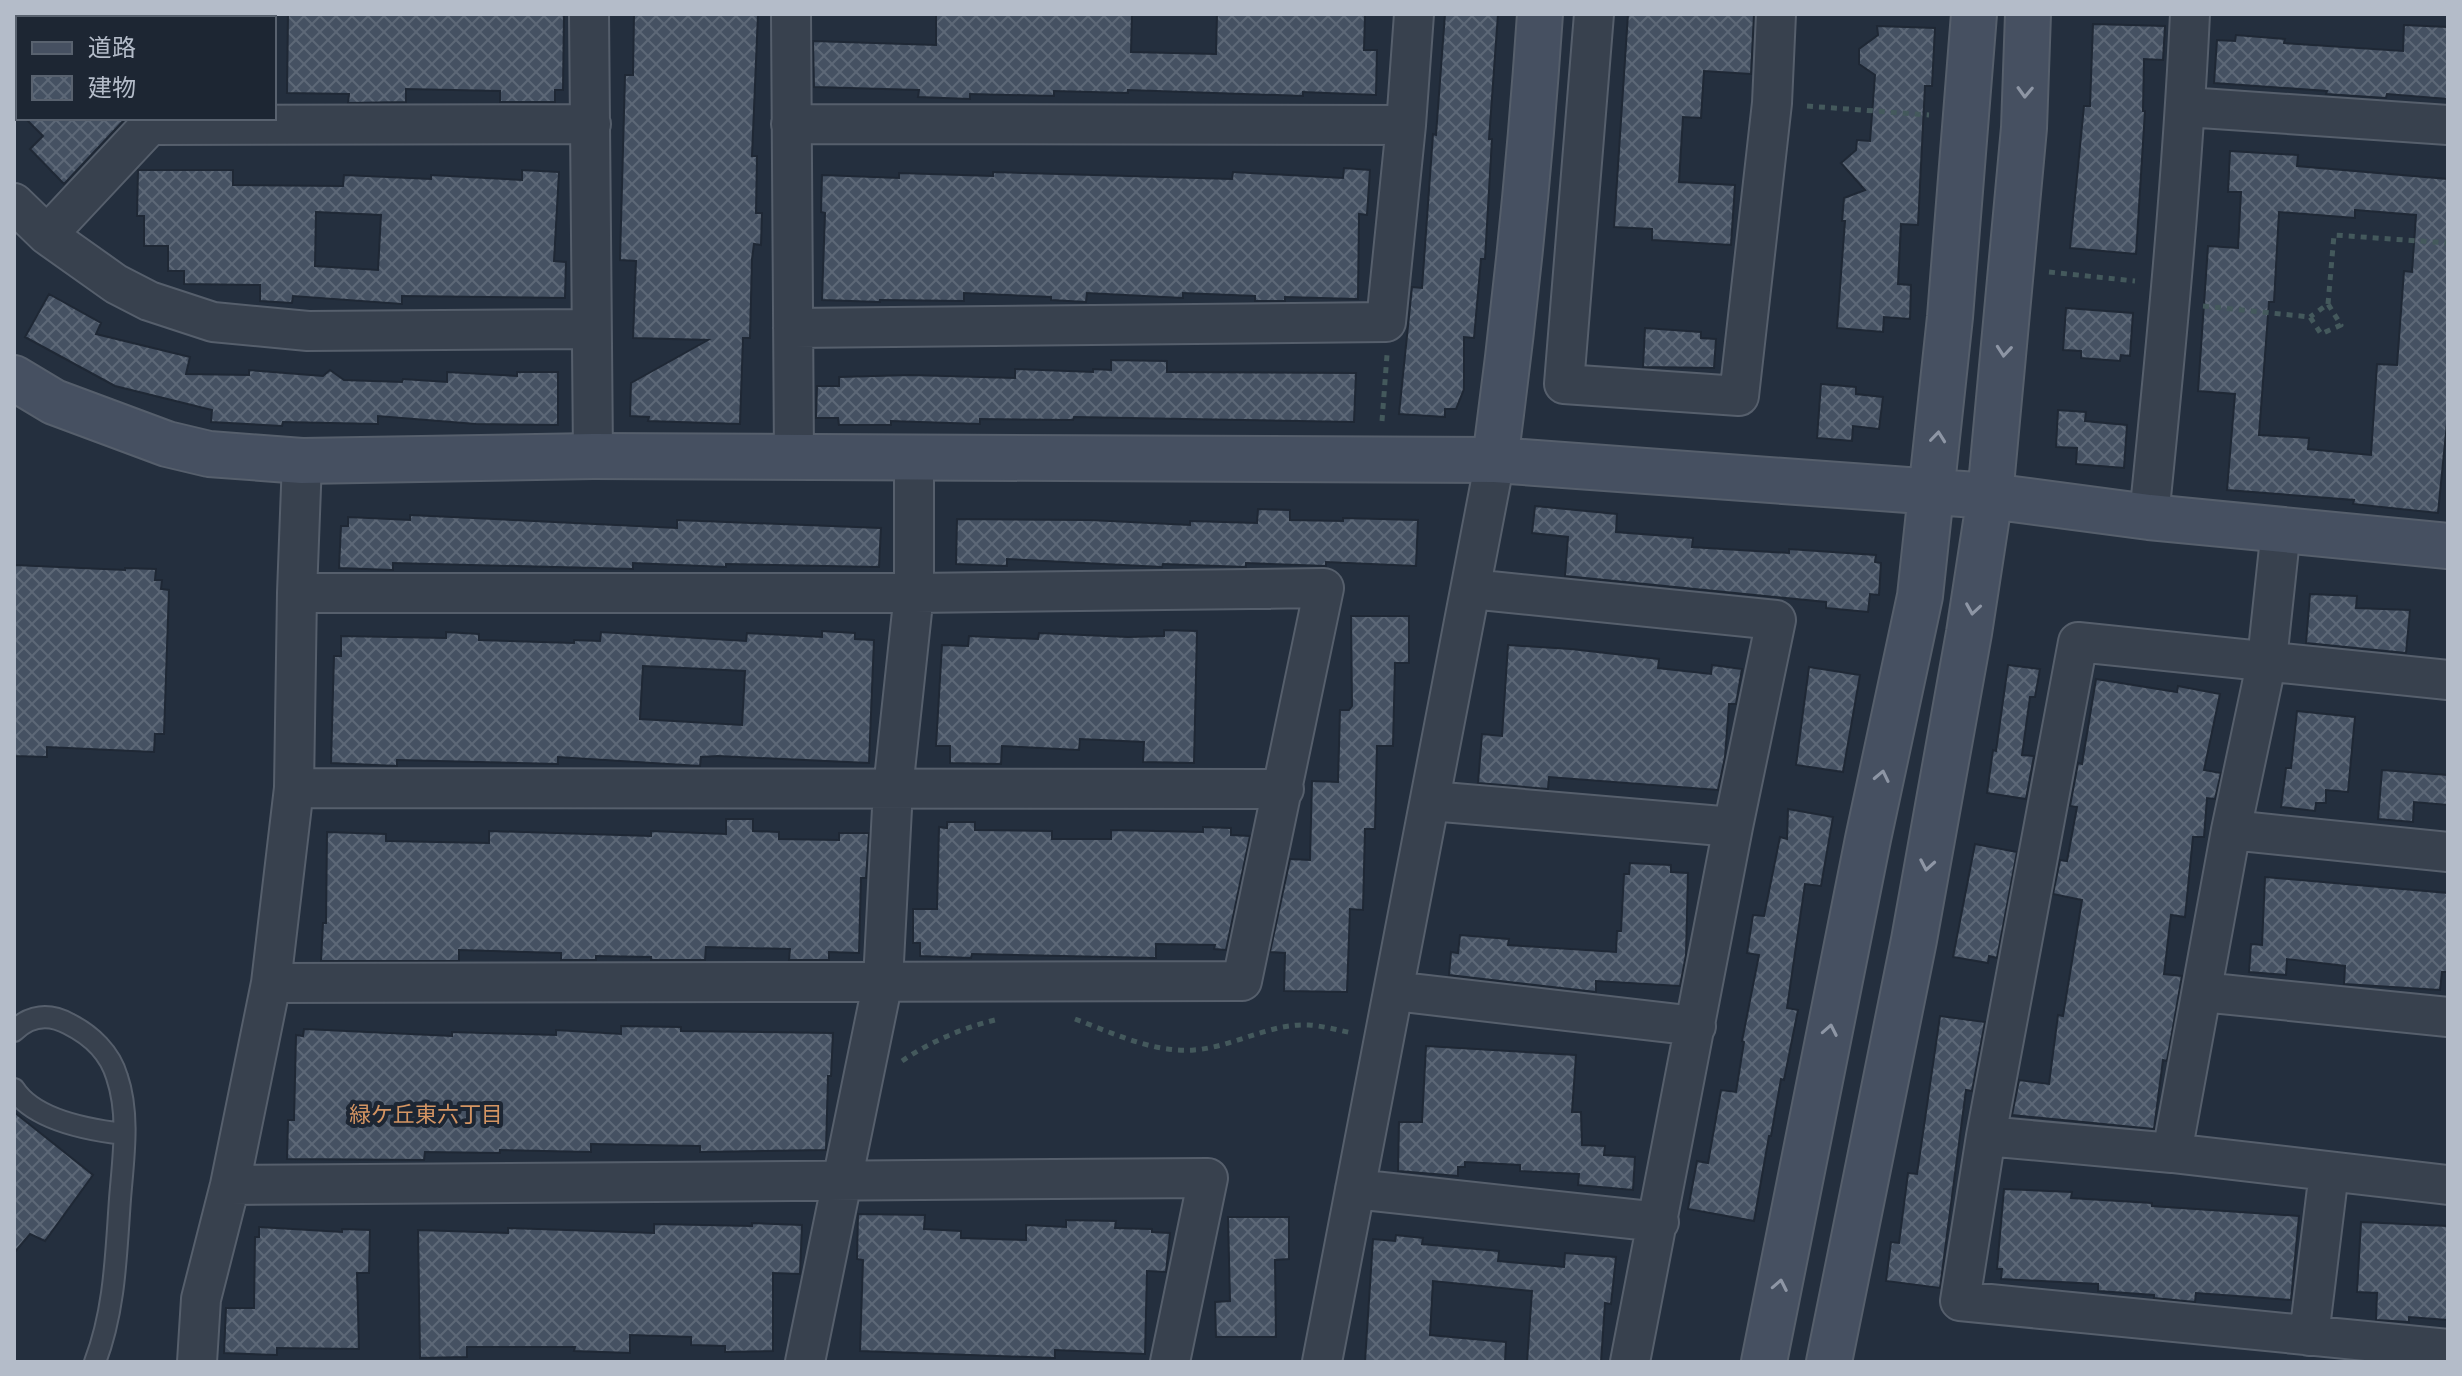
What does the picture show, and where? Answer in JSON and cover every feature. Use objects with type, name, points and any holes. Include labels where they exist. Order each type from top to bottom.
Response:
[{"type":"street","points":[[589,14],[593,456]]},
{"type":"street","points":[[791,14],[794,458]]},
{"type":"street","points":[[793,328],[1386,322],[1414,14]]},
{"type":"street","points":[[1322,1362],[1495,460],[1515,306],[1540,14]]},
{"type":"street","points":[[1594,14],[1564,384],[1739,396],[1772,103],[1776,14]]},
{"type":"street","points":[[1764,1362],[1920,596],[1950,317],[1974,14]]},
{"type":"street","points":[[1829,1362],[1914,940],[1969,633],[1990,496],[2024,128],[2028,14]]},
{"type":"street","points":[[2149,517],[2171,293],[2190,14]]},
{"type":"street","points":[[2186,107],[2448,125]]},
{"type":"street","points":[[47,235],[150,125],[591,124]]},
{"type":"street","points":[[791,124],[1406,125]]},
{"type":"street","points":[[1532,134],[1584,139]]},
{"type":"street","points":[[14,203],[47,235],[116,284],[149,301],[213,322],[308,331],[591,329]]},
{"type":"street","points":[[14,378],[54,402],[167,444],[209,454],[302,461],[593,456],[1495,460],[1990,496],[2149,517],[2448,546]]},
{"type":"street","points":[[805,1362],[883,981],[893,789],[914,593],[914,458]]},
{"type":"street","points":[[197,1362],[201,1299],[230,1185],[271,983],[294,788],[302,461]]},
{"type":"street","points":[[2172,1153],[2231,830],[2267,660],[2281,529]]},
{"type":"street","points":[[271,983],[1242,981],[1324,588],[914,593],[297,593]]},
{"type":"street","points":[[1471,589],[1776,620],[1630,1362]]},
{"type":"street","points":[[2448,680],[2078,642],[1986,1136],[1960,1301],[2448,1349]]},
{"type":"street","points":[[294,788],[1284,789]]},
{"type":"street","points":[[1431,801],[1733,827]]},
{"type":"street","points":[[2231,830],[2448,852]]},
{"type":"street","points":[[1394,991],[1696,1026]]},
{"type":"street","points":[[2202,992],[2448,1017]]},
{"type":"street","points":[[1986,1136],[2172,1153],[2448,1185]]},
{"type":"street","points":[[2309,1336],[2329,1172]]},
{"type":"street","points":[[230,1185],[1208,1178],[1170,1362]]},
{"type":"street","points":[[1355,1189],[1659,1222]]},
{"type":"lane","points":[[14,1031],[37,1016],[50,1016],[81,1030],[97,1043],[118,1077],[124,1134],[113,1296],[95,1362]]},
{"type":"lane","points":[[14,1089],[21,1100],[48,1115],[105,1132],[124,1134]]},
{"type":"path","points":[[1772,103],[1930,115]]},
{"type":"path","points":[[2310,317],[2321,334],[2341,325],[2328,304],[2334,235],[2448,243]]},
{"type":"path","points":[[2038,271],[2310,317],[2328,304]]},
{"type":"path","points":[[1381,433],[1388,348],[1386,322]]},
{"type":"path","points":[[1066,1015],[1154,1048],[1193,1050],[1229,1044],[1281,1028],[1308,1025],[1385,1039]]},
{"type":"path","points":[[861,1088],[923,1047],[978,1024],[1004,1017]]},
{"type":"building","points":[[288,14],[564,14],[563,90],[555,90],[555,102],[500,102],[500,91],[406,89],[406,102],[348,103],[349,94],[287,93]]},
{"type":"building","points":[[634,14],[758,14],[752,156],[757,156],[756,213],[762,213],[761,245],[754,244],[752,259],[750,338],[743,338],[740,424],[648,421],[649,417],[630,416],[631,383],[708,340],[633,338],[636,261],[620,260],[625,75],[633,75]]},
{"type":"building","points":[[936,14],[1132,14],[1131,52],[1216,54],[1217,14],[1365,14],[1364,50],[1377,50],[1376,95],[1303,92],[1303,96],[1128,90],[1128,93],[1054,91],[1054,96],[970,94],[970,99],[918,97],[919,90],[814,87],[813,41],[936,45]]},
{"type":"building","points":[[1445,14],[1498,14],[1485,259],[1481,259],[1474,338],[1464,337],[1464,389],[1456,409],[1445,409],[1445,417],[1399,414],[1412,287],[1422,288]]},
{"type":"building","points":[[1628,14],[1754,14],[1751,74],[1704,71],[1701,118],[1683,117],[1679,182],[1735,185],[1731,245],[1652,240],[1652,229],[1614,227]]},
{"type":"building","points":[[2093,24],[2165,26],[2163,60],[2144,59],[2145,111],[2136,254],[2070,248],[2084,106],[2090,106]]},
{"type":"building","points":[[2404,25],[2448,27],[2448,99],[2387,94],[2386,98],[2326,94],[2327,91],[2214,83],[2217,40],[2235,41],[2236,35],[2285,39],[2284,43],[2403,51]]},
{"type":"building","points":[[1877,26],[1935,28],[1932,86],[1925,86],[1918,225],[1901,224],[1898,284],[1911,285],[1910,319],[1884,317],[1883,332],[1837,328],[1844,198],[1865,190],[1841,163],[1856,150],[1857,140],[1870,141],[1875,75],[1859,64],[1859,49],[1878,35]]},
{"type":"building","points":[[27,120],[124,120],[64,184],[30,149],[43,136]]},
{"type":"building","points":[[2230,151],[2298,155],[2297,166],[2448,179],[2448,413],[2438,513],[2353,504],[2354,500],[2227,490],[2235,394],[2198,391],[2208,246],[2238,248],[2241,192],[2228,192]],"holes":[[[2355,210],[2416,215],[2412,272],[2404,271],[2397,365],[2377,364],[2371,455],[2308,449],[2309,438],[2259,435],[2269,302],[2274,302],[2279,212],[2355,218]]]},
{"type":"building","points":[[1344,168],[1370,170],[1367,215],[1359,214],[1358,299],[1285,297],[1285,301],[1255,301],[1255,296],[1183,293],[1183,298],[1087,293],[1086,302],[1051,300],[1051,297],[964,293],[964,301],[822,300],[825,213],[821,212],[822,175],[899,178],[899,173],[993,176],[993,172],[1232,179],[1233,172],[1343,178]]},
{"type":"building","points":[[138,170],[233,170],[233,185],[343,186],[344,175],[431,179],[431,175],[522,180],[522,170],[559,172],[554,261],[566,262],[565,298],[402,296],[402,304],[293,296],[292,303],[260,301],[260,285],[184,284],[184,271],[168,271],[168,246],[144,246],[144,216],[137,216]],"holes":[[[316,212],[381,215],[378,270],[315,266]]]},
{"type":"building","points":[[49,294],[101,323],[96,334],[190,357],[186,374],[249,375],[249,370],[323,376],[330,370],[344,380],[447,382],[447,372],[517,376],[517,372],[558,372],[558,425],[476,424],[378,416],[378,424],[283,422],[282,426],[211,422],[212,410],[115,386],[25,337]]},
{"type":"building","points":[[2066,308],[2133,313],[2130,356],[2121,355],[2120,361],[2081,358],[2081,351],[2063,350]]},
{"type":"building","points":[[1645,328],[1701,332],[1701,338],[1716,339],[1714,368],[1643,367]]},
{"type":"building","points":[[1111,360],[1167,361],[1167,372],[1356,373],[1354,422],[1074,417],[1073,420],[980,419],[980,424],[891,421],[891,425],[839,425],[838,418],[816,418],[817,386],[839,386],[839,377],[910,375],[1015,378],[1015,369],[1111,370]]},
{"type":"building","points":[[1821,384],[1856,387],[1856,394],[1883,397],[1879,429],[1853,426],[1852,441],[1817,438]]},
{"type":"building","points":[[2058,410],[2086,412],[2085,421],[2127,425],[2124,468],[2076,464],[2077,448],[2056,447]]},
{"type":"building","points":[[1535,506],[1617,514],[1616,532],[1693,538],[1692,547],[1876,555],[1875,562],[1881,563],[1879,595],[1870,594],[1868,612],[1826,608],[1826,602],[1565,576],[1568,537],[1532,533]]},
{"type":"building","points":[[1258,509],[1290,510],[1290,520],[1418,520],[1416,566],[1326,562],[1326,566],[1246,563],[1246,567],[1163,564],[1162,567],[1007,559],[1007,566],[956,564],[957,519],[1090,520],[1190,525],[1190,521],[1257,523]]},
{"type":"building","points":[[410,515],[677,528],[677,520],[881,528],[879,567],[726,564],[726,567],[633,563],[633,569],[393,563],[393,570],[339,568],[341,526],[348,526],[348,517],[410,520]]},
{"type":"building","points":[[14,565],[156,569],[155,580],[162,580],[161,589],[169,590],[164,734],[155,734],[154,752],[47,747],[47,757],[14,756]]},
{"type":"building","points":[[2310,594],[2357,596],[2356,608],[2410,610],[2406,653],[2306,643]]},
{"type":"building","points":[[1351,616],[1409,616],[1409,663],[1395,663],[1393,746],[1377,746],[1375,829],[1365,829],[1363,910],[1350,909],[1347,992],[1284,991],[1285,953],[1270,952],[1290,859],[1310,860],[1312,781],[1338,782],[1340,710],[1349,710],[1352,706]]},
{"type":"building","points":[[1164,630],[1197,631],[1194,763],[1143,762],[1144,742],[1080,739],[1079,750],[1002,746],[1001,764],[950,763],[950,746],[936,746],[942,645],[968,646],[969,636],[1038,639],[1039,633],[1164,636]]},
{"type":"building","points":[[822,631],[855,633],[855,639],[874,640],[869,763],[718,756],[701,757],[700,766],[558,757],[558,764],[397,760],[397,766],[331,763],[334,656],[341,656],[341,636],[446,638],[446,632],[479,634],[479,640],[574,643],[574,640],[600,641],[601,632],[746,641],[747,633],[822,637]],"holes":[[[643,666],[745,671],[742,725],[640,719]]]},
{"type":"building","points":[[1508,645],[1659,659],[1658,668],[1711,674],[1712,665],[1742,669],[1736,704],[1729,704],[1725,757],[1718,790],[1549,777],[1548,789],[1478,783],[1482,734],[1502,736]]},
{"type":"building","points":[[2008,665],[2040,669],[2035,697],[2030,697],[2022,755],[2034,756],[2026,799],[1987,793]]},
{"type":"building","points":[[1809,667],[1860,675],[1843,772],[1796,765]]},
{"type":"building","points":[[2096,679],[2177,692],[2178,686],[2220,694],[2204,770],[2221,773],[2215,799],[2207,798],[2204,837],[2193,837],[2185,917],[2171,915],[2164,974],[2182,976],[2167,1061],[2163,1060],[2154,1129],[2012,1115],[2019,1080],[2049,1084],[2058,1015],[2063,1016],[2082,900],[2053,894],[2060,860],[2067,861],[2077,807],[2070,806],[2078,763],[2082,764]]},
{"type":"building","points":[[2297,711],[2355,717],[2348,792],[2326,790],[2326,803],[2316,803],[2315,811],[2281,807],[2286,768],[2291,768]]},
{"type":"building","points":[[2382,770],[2448,775],[2448,805],[2414,802],[2413,822],[2378,819]]},
{"type":"building","points":[[1788,809],[1833,817],[1821,886],[1805,884],[1787,1008],[1798,1010],[1769,1136],[1754,1221],[1688,1209],[1697,1161],[1708,1163],[1721,1090],[1736,1092],[1742,1041],[1759,955],[1747,953],[1753,915],[1764,916],[1780,837],[1787,839]]},
{"type":"building","points":[[726,819],[753,819],[753,831],[779,832],[779,839],[839,840],[839,833],[869,833],[866,878],[861,878],[859,953],[829,952],[829,960],[789,960],[790,949],[706,947],[705,960],[596,956],[596,960],[561,960],[561,953],[459,950],[459,961],[321,961],[323,923],[326,923],[327,832],[386,834],[386,841],[489,843],[489,831],[651,836],[651,831],[726,834]]},
{"type":"building","points":[[947,822],[975,822],[975,830],[1052,831],[1052,839],[1111,839],[1111,830],[1203,832],[1203,827],[1231,828],[1231,835],[1250,836],[1226,950],[1214,949],[1215,945],[1156,944],[1156,958],[972,954],[971,958],[920,956],[920,943],[913,943],[913,909],[937,909],[939,827],[947,828]]},
{"type":"building","points":[[1975,844],[2017,852],[1997,958],[1989,956],[1988,963],[1953,957]]},
{"type":"building","points":[[1630,863],[1671,865],[1671,872],[1688,873],[1686,955],[1680,986],[1596,981],[1596,992],[1449,975],[1451,952],[1458,953],[1460,935],[1509,939],[1508,945],[1616,952],[1617,931],[1621,931],[1624,874],[1629,874]]},
{"type":"building","points":[[2265,877],[2448,893],[2448,972],[2442,972],[2440,990],[2344,984],[2345,966],[2287,959],[2286,975],[2249,972],[2251,944],[2262,945]]},
{"type":"building","points":[[1940,1016],[1985,1022],[1972,1091],[1966,1090],[1940,1288],[1886,1281],[1891,1242],[1899,1243],[1908,1173],[1917,1174]]},
{"type":"building","points":[[621,1026],[681,1027],[681,1031],[833,1033],[831,1076],[828,1076],[826,1150],[700,1152],[700,1146],[591,1144],[591,1152],[425,1152],[424,1160],[287,1159],[288,1120],[294,1120],[296,1035],[303,1036],[304,1029],[452,1036],[452,1032],[556,1035],[556,1030],[621,1034]]},
{"type":"building","points":[[1426,1046],[1576,1055],[1572,1112],[1581,1112],[1582,1145],[1605,1146],[1604,1155],[1635,1157],[1633,1190],[1578,1185],[1579,1174],[1520,1171],[1520,1165],[1465,1162],[1465,1167],[1458,1167],[1458,1176],[1398,1171],[1399,1122],[1422,1122]]},
{"type":"building","points":[[14,1112],[93,1175],[45,1241],[30,1234],[14,1253]]},
{"type":"building","points":[[2004,1189],[2072,1192],[2071,1198],[2152,1203],[2152,1206],[2299,1216],[2291,1300],[2196,1293],[2195,1302],[2098,1291],[2098,1284],[2001,1279],[2002,1269],[1997,1269]]},
{"type":"building","points":[[858,1214],[925,1215],[924,1229],[961,1231],[961,1238],[1026,1240],[1026,1225],[1066,1227],[1066,1220],[1116,1221],[1115,1228],[1170,1233],[1166,1272],[1147,1271],[1145,1354],[1055,1350],[1055,1358],[860,1351],[863,1260],[857,1259]]},
{"type":"building","points":[[1228,1217],[1289,1217],[1289,1259],[1275,1260],[1276,1337],[1216,1337],[1215,1302],[1230,1301]]},
{"type":"building","points":[[2361,1222],[2448,1226],[2448,1320],[2409,1317],[2409,1322],[2376,1320],[2377,1293],[2357,1292]]},
{"type":"building","points":[[752,1223],[802,1225],[800,1274],[773,1273],[773,1351],[725,1352],[725,1346],[691,1345],[691,1337],[630,1335],[630,1353],[574,1351],[575,1347],[467,1347],[467,1357],[420,1358],[418,1230],[508,1233],[508,1228],[654,1233],[654,1224],[752,1226]]},
{"type":"building","points":[[259,1227],[342,1232],[342,1229],[370,1230],[369,1273],[357,1273],[359,1349],[277,1348],[277,1355],[224,1353],[226,1308],[254,1308],[255,1237],[259,1237]]},
{"type":"building","points":[[1396,1235],[1423,1238],[1422,1244],[1499,1251],[1498,1261],[1564,1267],[1565,1253],[1616,1257],[1611,1304],[1605,1303],[1601,1362],[1527,1362],[1532,1291],[1433,1281],[1430,1335],[1506,1342],[1505,1362],[1365,1362],[1373,1239],[1395,1241]]},
{"type":"district","name":"緑ケ丘東六丁目","points":[[426,1114]]}]
